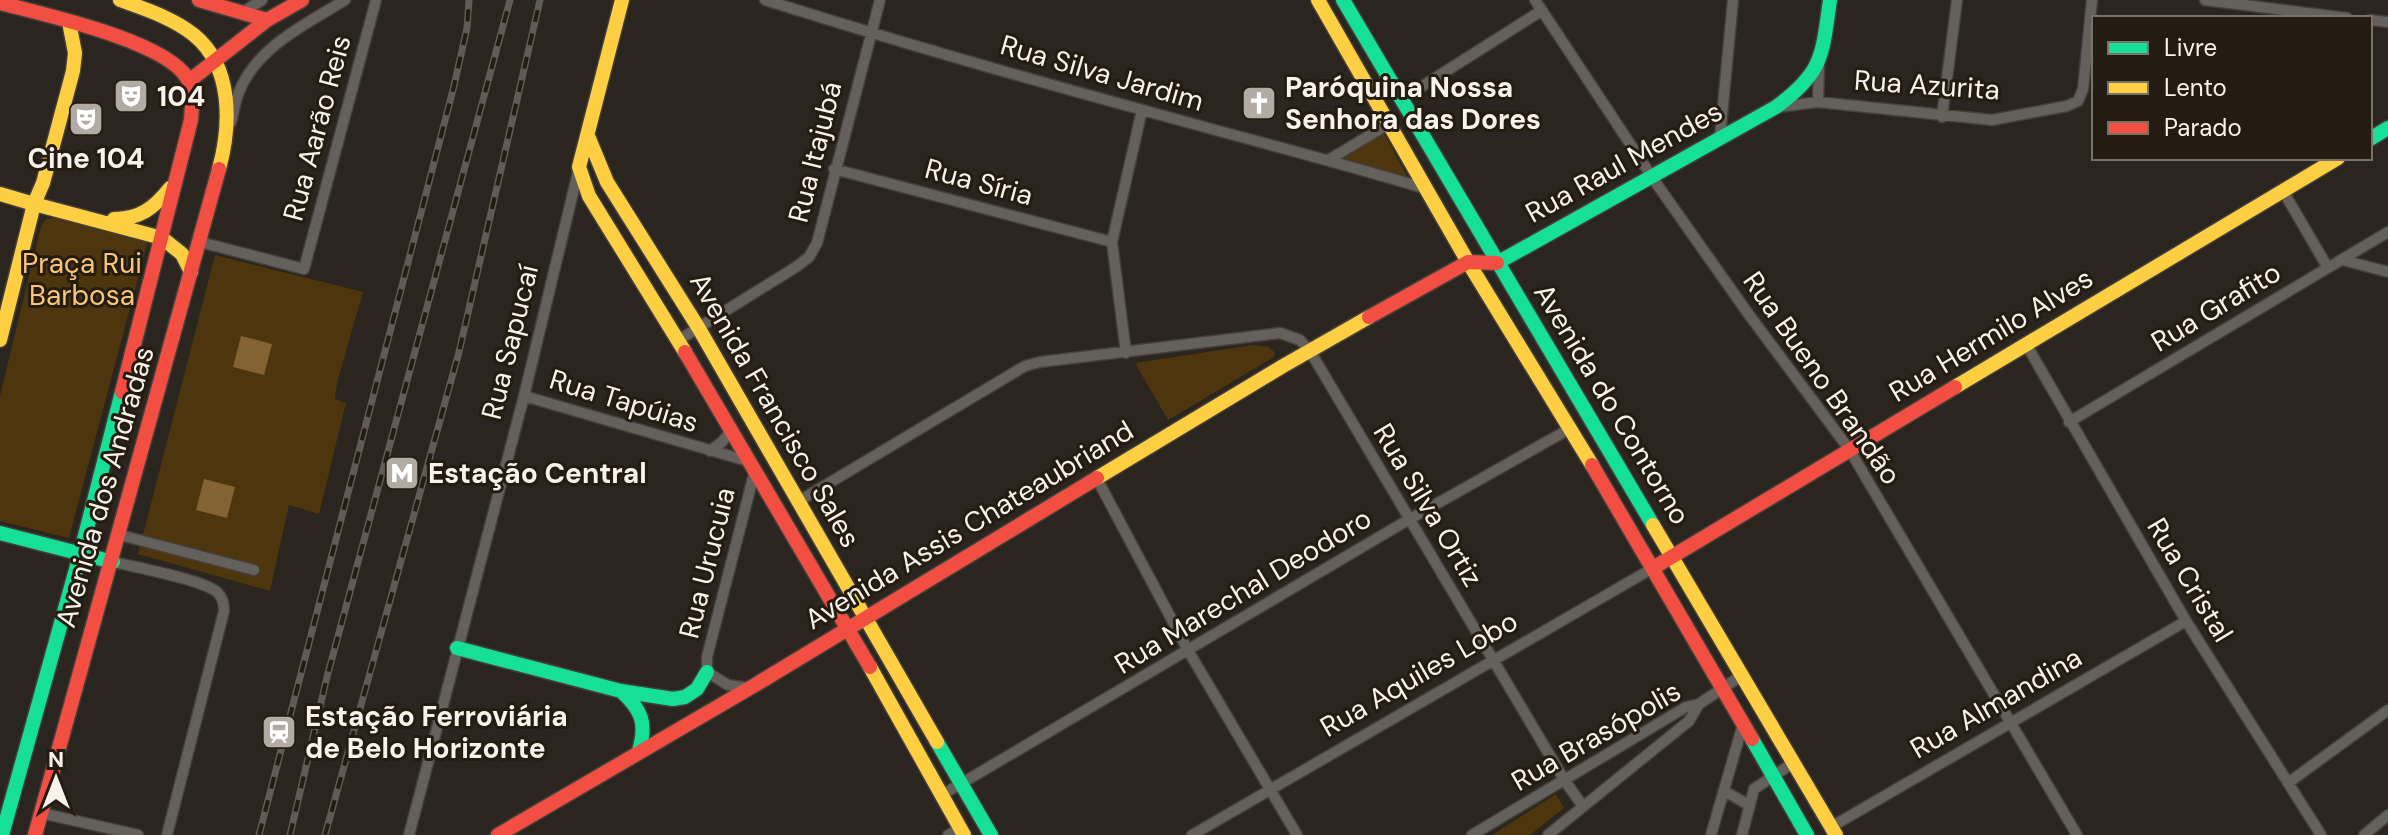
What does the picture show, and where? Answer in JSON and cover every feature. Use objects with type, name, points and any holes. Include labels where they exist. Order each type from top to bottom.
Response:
[{"type":"street","points":[[120,0],[187,27],[214,59]]},
{"type":"street","points":[[199,0],[272,18]]},
{"type":"street","points":[[243,12],[262,0]]},
{"type":"street","points":[[0,3],[119,37],[160,57],[183,72],[189,81],[214,59],[302,0]]},
{"type":"street","points":[[226,143],[239,90],[255,65],[285,37],[345,0]]},
{"type":"street","name":"Rua Aarão Reis","points":[[200,242],[304,269],[376,0]]},
{"type":"street","name":"Rua Sapucaí","points":[[409,835],[524,396],[622,0]]},
{"type":"street","name":"Rua Silva Jardim","points":[[765,0],[871,33],[1142,110],[1330,159],[1427,189]]},
{"type":"street","name":"Rua Itajubá","points":[[677,341],[809,257],[817,243],[880,0]]},
{"type":"street","name":"Avenida do Contorno","points":[[1318,0],[1468,262],[1571,428],[1807,835]]},
{"type":"street","name":"Avenida do Contorno","points":[[1343,0],[1833,831]]},
{"type":"street","name":"Rua Bueno Brandão","points":[[1535,0],[1650,176],[1849,449],[2077,835]]},
{"type":"street","points":[[1720,137],[1733,0]]},
{"type":"street","name":"Rua Azurita","points":[[1818,102],[1819,65],[1830,0]]},
{"type":"street","points":[[1942,117],[1957,0]]},
{"type":"street","name":"Rua Azurita","points":[[1776,107],[1818,102],[1992,120],[2078,101],[2083,89],[2092,0]]},
{"type":"street","points":[[2205,0],[2329,16]]},
{"type":"street","points":[[2303,13],[2305,0]]},
{"type":"street","points":[[1402,99],[1541,11]]},
{"type":"street","points":[[0,340],[34,204],[43,183],[73,71],[75,53],[69,22]]},
{"type":"street","name":"Avenida dos Andradas","points":[[35,835],[113,562],[226,143],[228,109],[225,84],[214,59]]},
{"type":"street","name":"Rua Azurita","points":[[1776,107],[1810,81],[1819,65]]},
{"type":"street","name":"Avenida dos Andradas","points":[[2,835],[5,804],[80,555],[162,238],[173,183],[191,120],[192,90],[189,81]]},
{"type":"street","name":"Rua Raul Mendes","points":[[1497,263],[1776,107]]},
{"type":"street","points":[[1126,353],[1112,242],[1142,110]]},
{"type":"street","points":[[1330,159],[1390,123]]},
{"type":"street","name":"Avenida Francisco Sales","points":[[588,136],[607,182],[698,327],[991,835]]},
{"type":"street","name":"Rua Hermilo Alves","points":[[1671,557],[2335,160]]},
{"type":"street","name":"Avenida Francisco Sales","points":[[579,167],[589,196],[753,465],[940,796],[957,833]]},
{"type":"street","name":"Rua Síria","points":[[834,169],[1112,242]]},
{"type":"street","points":[[96,219],[134,219],[155,208],[173,183]]},
{"type":"street","points":[[2283,191],[2328,268]]},
{"type":"street","points":[[0,194],[162,238],[182,254],[191,272]]},
{"type":"street","name":"Rua Grafito","points":[[2069,422],[2388,232]]},
{"type":"street","points":[[1483,236],[1468,262],[1497,263]]},
{"type":"street","points":[[2343,260],[2388,272]]},
{"type":"street","name":"Avenida Assis Chateaubriand","points":[[498,835],[866,618],[1096,477],[1468,262]]},
{"type":"street","points":[[799,501],[1025,366],[1280,333],[1300,340],[1310,351]]},
{"type":"street","name":"Rua Cristal","points":[[2026,344],[2186,621],[2321,835]]},
{"type":"street","name":"Rua Silva Ortiz","points":[[1310,351],[1493,662],[1582,805]]},
{"type":"street","name":"Rua Tapúias","points":[[524,396],[753,465]]},
{"type":"street","name":"Rua Marechal Deodoro","points":[[940,796],[1189,652],[1408,520],[1571,428]]},
{"type":"street","name":"Rua Tapúias","points":[[710,451],[732,430]]},
{"type":"street","name":"Rua Urucuia","points":[[749,688],[728,685],[707,672],[707,657],[753,465]]},
{"type":"street","points":[[1096,477],[1189,652],[1297,835]]},
{"type":"street","points":[[0,533],[207,586],[221,595],[224,611],[167,835]]},
{"type":"street","points":[[120,535],[254,570]]},
{"type":"street","name":"Rua Aquiles Lobo","points":[[1192,835],[1671,557]]},
{"type":"street","name":"Rua Almandina","points":[[1833,831],[2009,722],[2186,621]]},
{"type":"street","points":[[457,648],[621,691],[673,699],[685,697],[697,689],[707,672]]},
{"type":"street","name":"Rua Brasópolis","points":[[1472,835],[1686,707],[1699,704],[1741,676]]},
{"type":"street","points":[[621,691],[644,716],[645,733],[639,751]]},
{"type":"street","points":[[1548,835],[1689,721],[1699,704]]},
{"type":"street","points":[[2288,783],[2388,710]]},
{"type":"street","points":[[1711,835],[1743,724]]},
{"type":"street","points":[[1742,835],[1754,789],[1793,763]]},
{"type":"street","points":[[1724,791],[1749,805]]},
{"type":"street","points":[[5,804],[138,835]]},
{"type":"street","points":[[2364,835],[2388,815]]},
{"type":"green space","points":[[1384,133],[1408,178],[1341,158]]},
{"type":"green space","name":"Praça Rui Barbosa","points":[[56,218],[146,241],[147,244],[69,538],[0,521],[0,396],[41,226],[46,219]]},
{"type":"green space","points":[[215,255],[363,292],[337,383],[335,399],[346,403],[319,514],[289,505],[270,591],[138,554]]},
{"type":"green space","points":[[1253,345],[1269,347],[1275,353],[1274,357],[1168,420],[1135,363]]},
{"type":"green space","points":[[1556,794],[1564,808],[1530,835],[1492,835]]},
{"type":"shaded area","points":[[241,336],[272,344],[264,375],[233,367]]},
{"type":"shaded area","points":[[204,479],[235,487],[227,518],[196,510]]},
{"type":"railway","points":[[259,835],[454,86],[467,28],[469,0]]},
{"type":"railway","points":[[290,835],[327,677],[510,0]]},
{"type":"railway","points":[[325,835],[459,352],[540,0]]},
{"type":"traffic: fast","points":[[1343,0],[1653,525]]},
{"type":"traffic: fast","points":[[1497,263],[1776,107],[1792,95],[1818,61],[1830,0]]},
{"type":"traffic: fast","points":[[2372,138],[2388,128]]},
{"type":"traffic: fast","points":[[2,835],[122,392]]},
{"type":"traffic: fast","points":[[0,533],[113,562]]},
{"type":"traffic: fast","points":[[457,648],[621,691],[673,699],[685,697],[697,689],[707,672]]},
{"type":"traffic: fast","points":[[621,691],[634,704],[641,718],[643,732],[639,751]]},
{"type":"traffic: fast","points":[[1752,739],[1807,835]]},
{"type":"traffic: fast","points":[[937,742],[991,835]]},
{"type":"traffic: slow","points":[[120,0],[158,14],[186,29],[207,48],[216,63],[226,98],[227,116],[219,169]]},
{"type":"traffic: slow","points":[[622,0],[579,167],[589,196],[685,352]]},
{"type":"traffic: slow","points":[[1318,0],[1468,262],[1592,465]]},
{"type":"traffic: slow","points":[[0,194],[34,204],[43,183],[73,71],[75,53],[69,22]]},
{"type":"traffic: slow","points":[[588,136],[607,182],[698,327],[937,742]]},
{"type":"traffic: slow","points":[[1955,387],[2335,160]]},
{"type":"traffic: slow","points":[[114,219],[146,211],[170,188]]},
{"type":"traffic: slow","points":[[0,340],[34,204],[162,238],[182,254],[191,272]]},
{"type":"traffic: slow","points":[[1097,478],[1369,317]]},
{"type":"traffic: slow","points":[[1653,525],[1836,835]]},
{"type":"traffic: slow","points":[[870,667],[964,835]]},
{"type":"traffic: jam","points":[[199,0],[267,20]]},
{"type":"traffic: jam","points":[[189,81],[267,20],[302,0]]},
{"type":"traffic: jam","points":[[0,3],[130,41],[175,65],[189,83],[191,120],[122,392]]},
{"type":"traffic: jam","points":[[35,835],[219,169]]},
{"type":"traffic: jam","points":[[1369,317],[1468,262],[1497,263]]},
{"type":"traffic: jam","points":[[685,352],[870,667]]},
{"type":"traffic: jam","points":[[1653,568],[1955,387]]},
{"type":"traffic: jam","points":[[1592,465],[1752,739]]},
{"type":"traffic: jam","points":[[498,835],[755,685],[1097,478]]},
{"type":"place","name":"104","points":[[131,96]]},
{"type":"place","name":"Paróquina Nossa Senhora das Dores","points":[[1259,103]]},
{"type":"place","name":"Cine 104","points":[[86,119]]},
{"type":"place","name":"Estação Central","points":[[402,473]]},
{"type":"place","name":"Estação Ferroviária de Belo Horizonte","points":[[279,732]]}]
